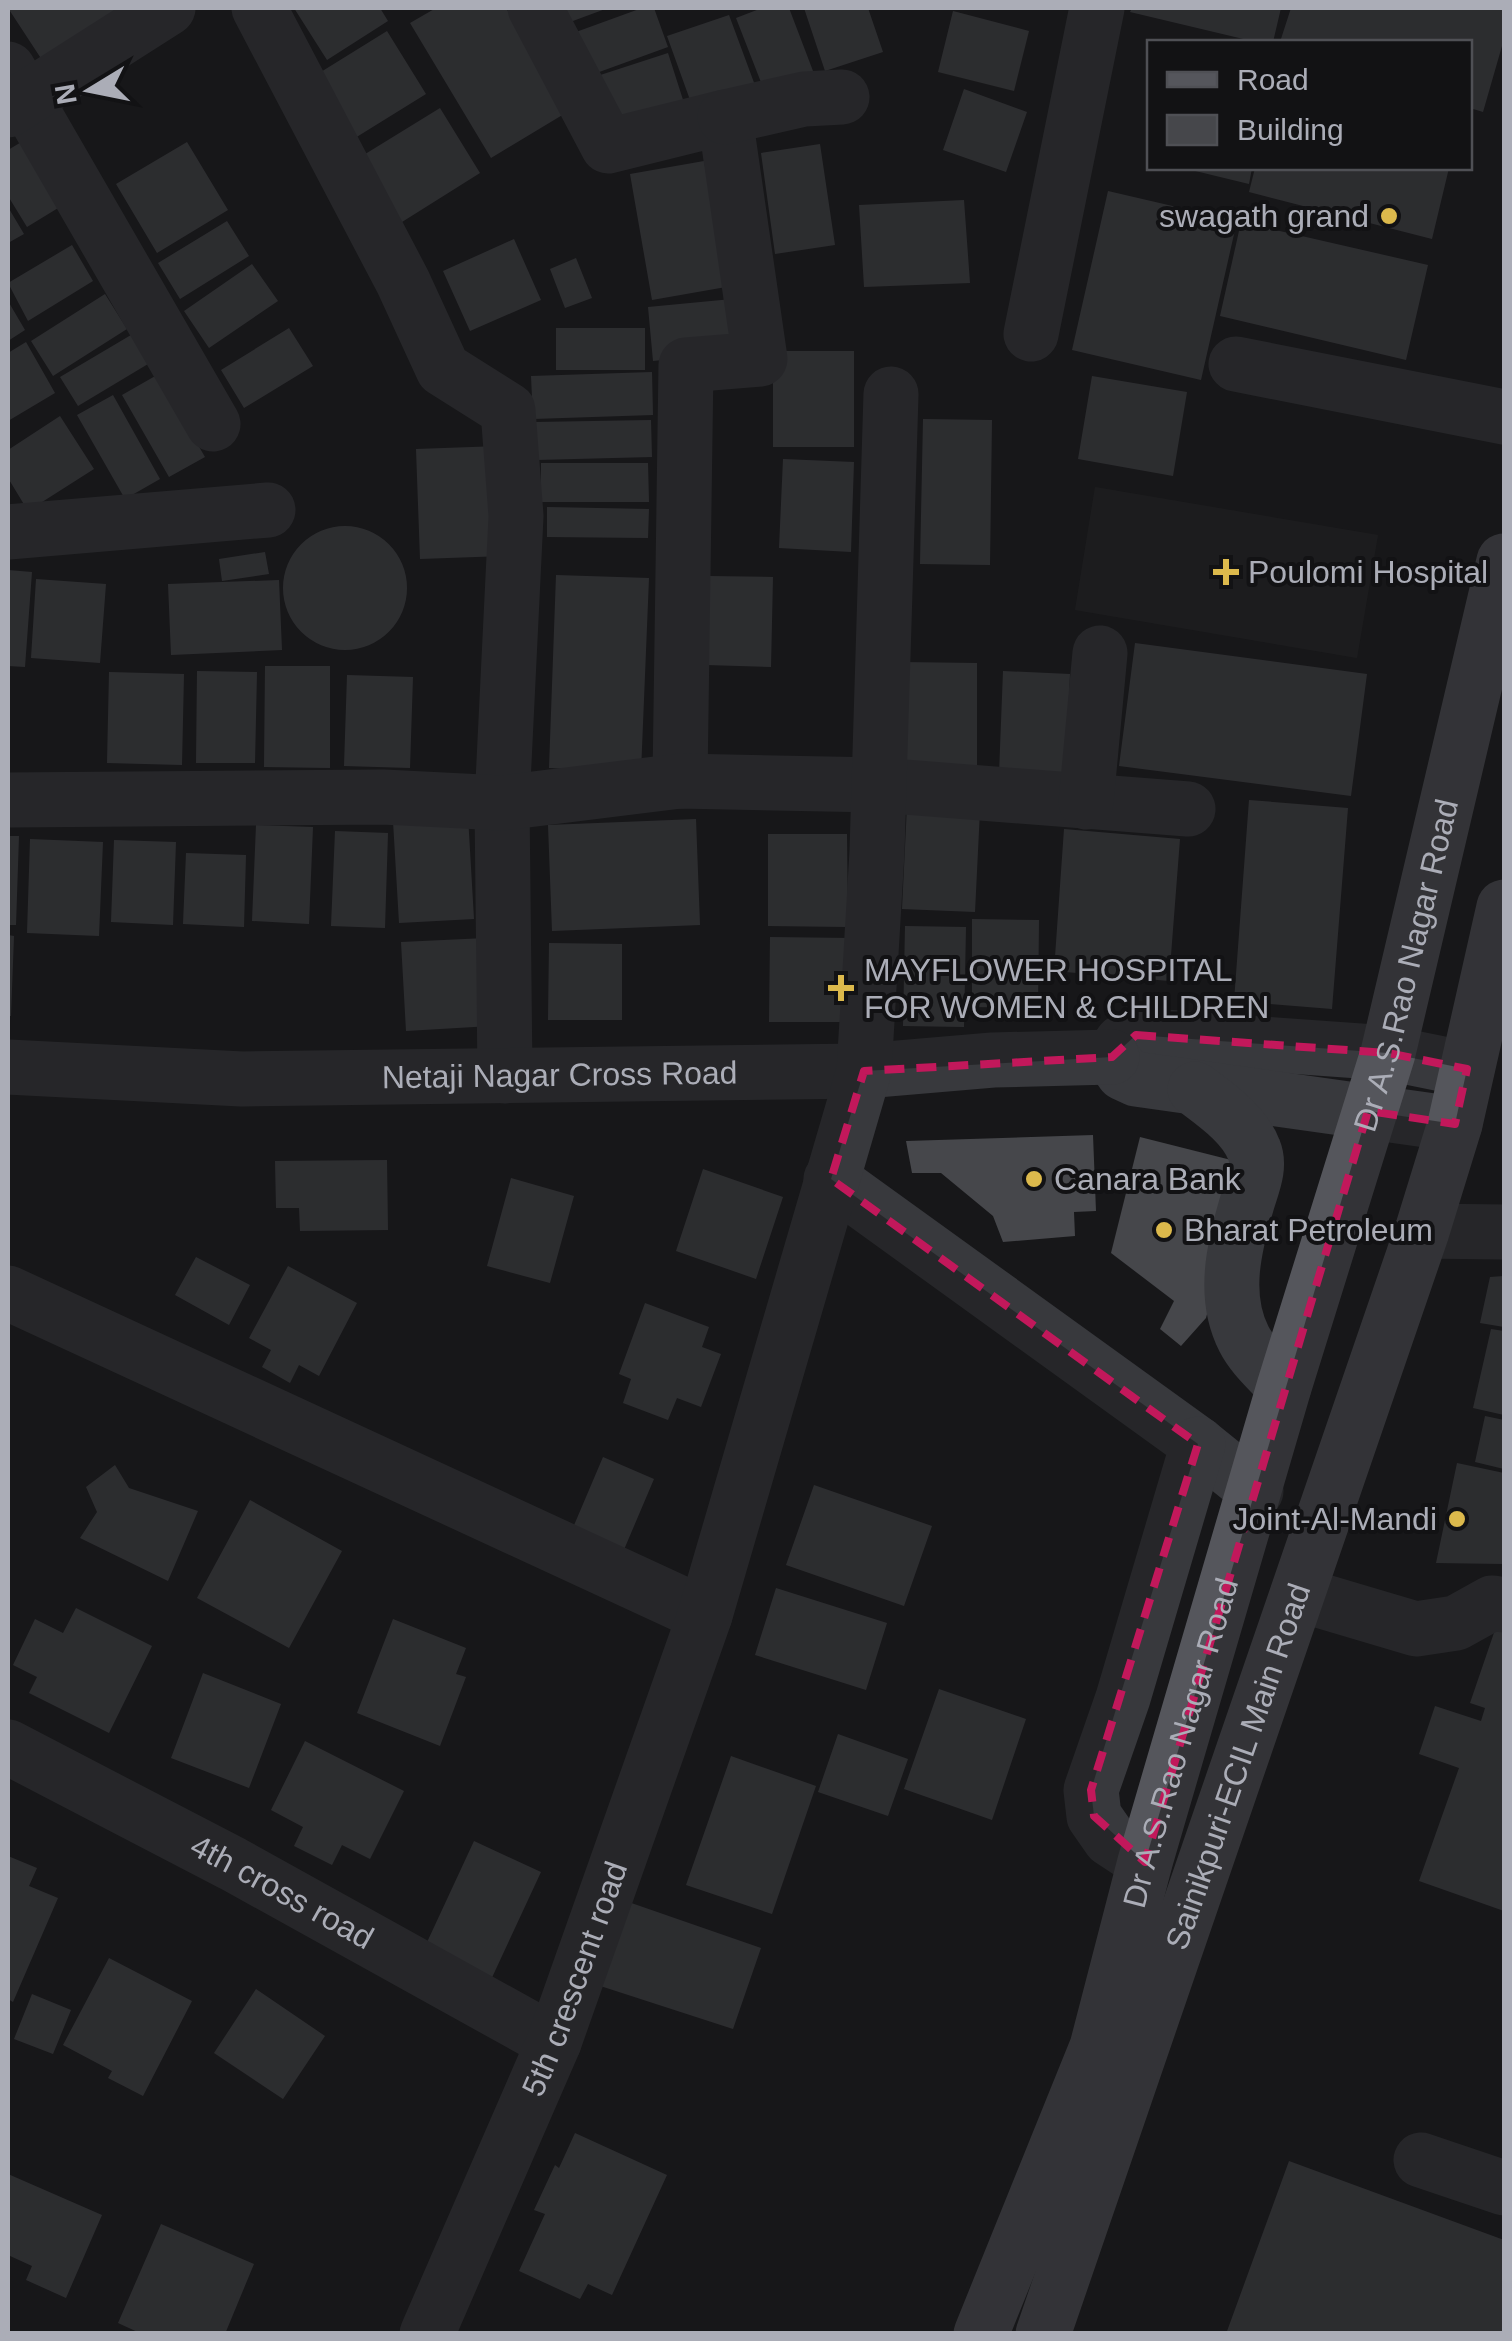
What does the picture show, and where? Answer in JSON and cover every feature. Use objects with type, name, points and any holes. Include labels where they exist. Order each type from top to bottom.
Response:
[{"type":"main road","name":"Dr A.S.Rao Nagar Road","points":[[981,2334],[1097,2046],[1145,1862],[1284,1387],[1388,1052],[1504,561]]},
{"type":"main road","name":"Sainikpuri-ECIL Main Road","points":[[1043,2334],[1422,1232],[1455,1124],[1504,907]]},
{"type":"street","points":[[168,8],[14,93],[213,424]]},
{"type":"street","points":[[259,8],[403,282],[444,369],[508,410],[516,516],[502,802],[505,1076]]},
{"type":"street","points":[[535,8],[608,146],[804,100],[842,97]]},
{"type":"street","points":[[1031,334],[1097,8]]},
{"type":"street","points":[[680,781],[686,365],[760,359],[725,117]]},
{"type":"street","points":[[1236,364],[1504,417]]},
{"type":"street","name":"5th crescent road","points":[[426,2334],[554,2042],[705,1614],[864,1070],[879,785],[891,394]]},
{"type":"street","points":[[8,531],[268,510]]},
{"type":"street","points":[[1086,802],[1100,653]]},
{"type":"street","points":[[8,800],[383,797],[502,802],[680,781],[879,785],[1188,809]]},
{"type":"street","name":"Netaji Nagar Cross Road","points":[[8,1066],[242,1079],[864,1070],[992,1060],[1112,1057],[1122,1042],[1136,1034],[1388,1052],[1467,1070]]},
{"type":"street","points":[[1112,1057],[1123,1073],[1136,1079],[1455,1124]]},
{"type":"street","points":[[1195,1088],[1226,1112],[1254,1148],[1255,1175],[1238,1232],[1230,1281],[1234,1315],[1246,1342],[1284,1387]]},
{"type":"street","points":[[831,1180],[1256,1490]]},
{"type":"street","points":[[1422,1232],[1504,1232]]},
{"type":"street","points":[[8,1293],[705,1614]]},
{"type":"street","points":[[1145,1862],[1110,1838],[1094,1816],[1091,1790],[1198,1444]]},
{"type":"street","points":[[1298,1594],[1416,1629],[1456,1623],[1492,1603],[1504,1605]]},
{"type":"street","name":"4th cross road","points":[[8,1747],[234,1864],[554,2042]]},
{"type":"street","points":[[1421,2160],[1504,2188]]},
{"type":"highlighted area","points":[[1136,1035],[1388,1053],[1467,1069],[1455,1124],[1368,1111],[1145,1862],[1094,1816],[1091,1790],[1198,1444],[831,1179],[864,1071],[1112,1057]]},
{"type":"shaded area","name":"Poulomi Hospital","points":[[1095,487],[1378,535],[1357,658],[1075,610]]},
{"type":"building","points":[[8,8],[115,8],[119,13],[44,63]]},
{"type":"building","points":[[294,8],[380,8],[388,21],[327,60]]},
{"type":"building","points":[[436,8],[506,8],[569,111],[491,158],[410,23]]},
{"type":"building","points":[[556,8],[608,8],[562,25]]},
{"type":"building","points":[[642,8],[654,8],[668,47],[591,75],[576,32]]},
{"type":"building","points":[[762,8],[789,8],[813,71],[764,90],[736,18]]},
{"type":"building","points":[[804,8],[868,8],[883,52],[825,71]]},
{"type":"building","points":[[1132,8],[1281,8],[1273,40],[1248,40],[1130,12]]},
{"type":"building","points":[[1291,8],[1504,8],[1504,39],[1483,112],[1472,109],[1472,40],[1281,40]]},
{"type":"building","points":[[953,11],[1029,31],[1014,91],[938,72]]},
{"type":"building","points":[[729,15],[756,88],[694,111],[667,36]]},
{"type":"building","points":[[387,31],[426,94],[355,138],[316,75]]},
{"type":"building","points":[[668,53],[685,106],[605,133],[588,79]]},
{"type":"building","points":[[964,89],[1027,112],[1006,172],[943,150]]},
{"type":"building","points":[[440,108],[480,173],[402,222],[362,156]]},
{"type":"building","points":[[23,141],[63,205],[27,227],[8,196],[8,150]]},
{"type":"building","points":[[187,142],[228,210],[157,253],[116,184]]},
{"type":"building","points":[[820,144],[835,245],[775,254],[761,153]]},
{"type":"building","points":[[704,161],[726,287],[652,300],[630,174]]},
{"type":"building","points":[[1191,170],[1252,170],[1249,184]]},
{"type":"building","name":"swagath grand","points":[[1254,170],[1449,170],[1432,239],[1249,192]]},
{"type":"building","points":[[1108,191],[1237,221],[1201,380],[1072,350]]},
{"type":"building","points":[[964,200],[970,283],[864,287],[859,205]]},
{"type":"building","points":[[8,207],[24,234],[8,243]]},
{"type":"building","points":[[227,221],[249,256],[180,299],[158,263]]},
{"type":"building","points":[[1241,222],[1428,265],[1406,360],[1220,316]]},
{"type":"building","points":[[514,239],[541,300],[470,331],[443,271]]},
{"type":"building","points":[[72,245],[93,281],[28,321],[8,283]]},
{"type":"building","points":[[576,258],[592,298],[565,308],[550,269]]},
{"type":"building","points":[[252,264],[278,301],[209,348],[184,311]]},
{"type":"building","points":[[105,294],[127,329],[53,376],[31,341]]},
{"type":"building","points":[[732,299],[737,352],[653,361],[648,307]]},
{"type":"building","points":[[8,301],[25,330],[8,341]]},
{"type":"building","points":[[289,328],[313,366],[244,408],[221,370]]},
{"type":"building","points":[[556,328],[645,328],[645,370],[556,370]]},
{"type":"building","points":[[131,335],[148,364],[78,406],[60,377]]},
{"type":"building","points":[[26,342],[55,393],[8,421],[8,353]]},
{"type":"building","points":[[773,351],[854,351],[854,447],[773,447]]},
{"type":"building","points":[[652,372],[653,415],[533,419],[531,376]]},
{"type":"building","points":[[157,375],[205,457],[169,477],[122,395]]},
{"type":"building","points":[[1092,376],[1187,392],[1173,476],[1078,459]]},
{"type":"building","points":[[113,395],[160,479],[125,499],[77,415]]},
{"type":"building","points":[[60,416],[94,469],[28,511],[8,478],[8,450]]},
{"type":"building","points":[[923,419],[992,420],[990,565],[920,564]]},
{"type":"building","points":[[651,420],[652,457],[536,460],[535,422]]},
{"type":"building","points":[[500,446],[504,556],[420,559],[416,449]]},
{"type":"building","points":[[783,459],[854,462],[851,552],[779,548]]},
{"type":"building","points":[[541,463],[648,463],[649,502],[541,502]]},
{"type":"building","points":[[547,507],[649,509],[648,538],[547,537]]},
{"type":"building","points":[[345,526],[369,530],[389,544],[403,564],[407,588],[403,612],[389,632],[369,646],[345,650],[321,646],[301,632],[287,612],[283,588],[287,564],[301,544],[321,530]]},
{"type":"building","points":[[265,552],[269,574],[222,581],[219,559]]},
{"type":"building","points":[[8,570],[32,572],[25,667],[8,666]]},
{"type":"building","points":[[556,575],[649,578],[641,772],[549,768]]},
{"type":"building","points":[[708,576],[773,577],[771,667],[706,665]]},
{"type":"building","points":[[36,579],[106,584],[100,663],[31,658]]},
{"type":"building","points":[[279,580],[282,650],[171,655],[168,584]]},
{"type":"building","points":[[1135,643],[1367,674],[1351,796],[1119,766]]},
{"type":"building","points":[[900,662],[977,663],[977,766],[900,766]]},
{"type":"building","points":[[265,666],[330,666],[330,768],[264,767]]},
{"type":"building","points":[[197,671],[257,672],[255,763],[196,763]]},
{"type":"building","points":[[1003,671],[1070,674],[1065,778],[999,774]]},
{"type":"building","points":[[109,672],[184,674],[182,765],[107,763]]},
{"type":"building","points":[[347,675],[413,677],[410,768],[344,766]]},
{"type":"building","points":[[1249,800],[1348,808],[1332,1009],[1234,1001]]},
{"type":"building","points":[[907,806],[980,810],[975,912],[902,909]]},
{"type":"building","points":[[468,816],[474,919],[399,923],[393,821]]},
{"type":"building","points":[[696,819],[700,925],[552,931],[548,825]]},
{"type":"building","points":[[256,825],[313,827],[309,924],[252,921]]},
{"type":"building","points":[[1064,829],[1180,839],[1169,981],[1054,971]]},
{"type":"building","points":[[335,831],[388,833],[385,928],[331,926]]},
{"type":"building","points":[[768,834],[847,834],[848,927],[768,926]]},
{"type":"building","points":[[8,836],[19,836],[16,925],[8,925]]},
{"type":"building","points":[[30,839],[103,842],[99,936],[27,933]]},
{"type":"building","points":[[114,840],[176,842],[173,925],[111,922]]},
{"type":"building","points":[[186,853],[246,855],[244,927],[183,924]]},
{"type":"building","points":[[972,919],[1039,920],[1038,1008],[972,1007]]},
{"type":"building","points":[[905,926],[966,927],[964,1027],[903,1026]]},
{"type":"building","points":[[8,935],[14,936],[11,1016],[8,1016]]},
{"type":"building","points":[[770,937],[850,938],[849,1022],[769,1022]]},
{"type":"building","points":[[486,938],[491,1026],[406,1031],[401,942]]},
{"type":"building","points":[[549,943],[622,944],[622,1020],[548,1020]]},
{"type":"building","points":[[1093,1135],[1096,1211],[1074,1212],[1075,1236],[1003,1242],[993,1216],[941,1173],[912,1173],[906,1141]]},
{"type":"building","points":[[1140,1137],[1247,1164],[1206,1318],[1181,1346],[1160,1329],[1174,1301],[1111,1253]]},
{"type":"building","points":[[387,1160],[388,1230],[300,1231],[299,1208],[276,1208],[275,1161]]},
{"type":"building","points":[[703,1169],[783,1197],[756,1279],[676,1251]]},
{"type":"building","points":[[511,1178],[574,1196],[550,1283],[487,1266]]},
{"type":"building","points":[[196,1257],[250,1285],[229,1325],[175,1295]]},
{"type":"building","points":[[288,1266],[357,1303],[319,1376],[299,1365],[290,1383],[262,1367],[271,1350],[249,1338]]},
{"type":"building","points":[[1504,1276],[1504,1327],[1480,1323],[1490,1277]]},
{"type":"building","points":[[645,1303],[709,1327],[702,1347],[721,1354],[701,1407],[677,1398],[668,1420],[623,1403],[631,1379],[619,1374]]},
{"type":"building","points":[[1491,1329],[1504,1331],[1504,1415],[1473,1408]]},
{"type":"building","points":[[1485,1416],[1504,1420],[1504,1469],[1475,1462]]},
{"type":"building","points":[[603,1457],[654,1479],[623,1552],[572,1530]]},
{"type":"building","points":[[1457,1463],[1504,1473],[1504,1564],[1436,1563]]},
{"type":"building","points":[[115,1465],[129,1488],[198,1511],[168,1581],[80,1538],[97,1512],[86,1487]]},
{"type":"building","points":[[814,1485],[932,1526],[904,1606],[786,1565]]},
{"type":"building","points":[[250,1500],[342,1551],[289,1648],[197,1598]]},
{"type":"building","points":[[776,1588],[887,1623],[866,1690],[755,1655]]},
{"type":"building","points":[[76,1608],[152,1646],[109,1733],[29,1693],[37,1677],[13,1665],[35,1619],[63,1633]]},
{"type":"building","points":[[393,1619],[466,1648],[456,1674],[466,1677],[440,1746],[357,1713]]},
{"type":"building","points":[[1497,1624],[1504,1627],[1504,1911],[1419,1881],[1459,1768],[1419,1754],[1435,1706],[1481,1721],[1485,1708],[1470,1703]]},
{"type":"building","points":[[203,1673],[281,1704],[249,1788],[171,1758]]},
{"type":"building","points":[[939,1689],[1026,1719],[992,1820],[904,1789]]},
{"type":"building","points":[[838,1734],[908,1759],[888,1816],[818,1792]]},
{"type":"building","points":[[305,1741],[404,1791],[370,1859],[342,1845],[332,1865],[294,1846],[303,1827],[271,1810]]},
{"type":"building","points":[[731,1756],[816,1786],[772,1914],[686,1885]]},
{"type":"building","points":[[474,1841],[541,1872],[489,1984],[422,1953]]},
{"type":"building","points":[[8,1856],[37,1868],[29,1886],[58,1898],[13,2002],[8,1999]]},
{"type":"building","points":[[614,1897],[761,1948],[733,2029],[585,1981]]},
{"type":"building","points":[[109,1958],[192,2001],[143,2096],[108,2078],[112,2071],[63,2045]]},
{"type":"building","points":[[256,1989],[325,2036],[283,2099],[214,2053]]},
{"type":"building","points":[[32,1994],[71,2010],[53,2054],[14,2039]]},
{"type":"building","points":[[575,2133],[667,2175],[612,2295],[588,2284],[580,2299],[519,2271],[545,2214],[534,2210]]},
{"type":"building","points":[[1289,2161],[1504,2240],[1504,2334],[1226,2334]]},
{"type":"building","points":[[8,2174],[102,2215],[66,2298],[26,2280],[32,2266],[8,2255]]},
{"type":"building","points":[[161,2224],[254,2264],[225,2334],[142,2334],[118,2323]]},
{"type":"place","name":"swagath grand","points":[[1389,216]]},
{"type":"place","name":"Poulomi Hospital","points":[[1226,572]]},
{"type":"place","name":"MAYFLOWER HOSPITAL FOR WOMEN & CHILDREN","points":[[841,988]]},
{"type":"place","name":"Canara Bank","points":[[1034,1179]]},
{"type":"place","name":"Bharat Petroleum","points":[[1164,1230]]},
{"type":"place","name":"Joint-Al-Mandi","points":[[1457,1519]]}]
